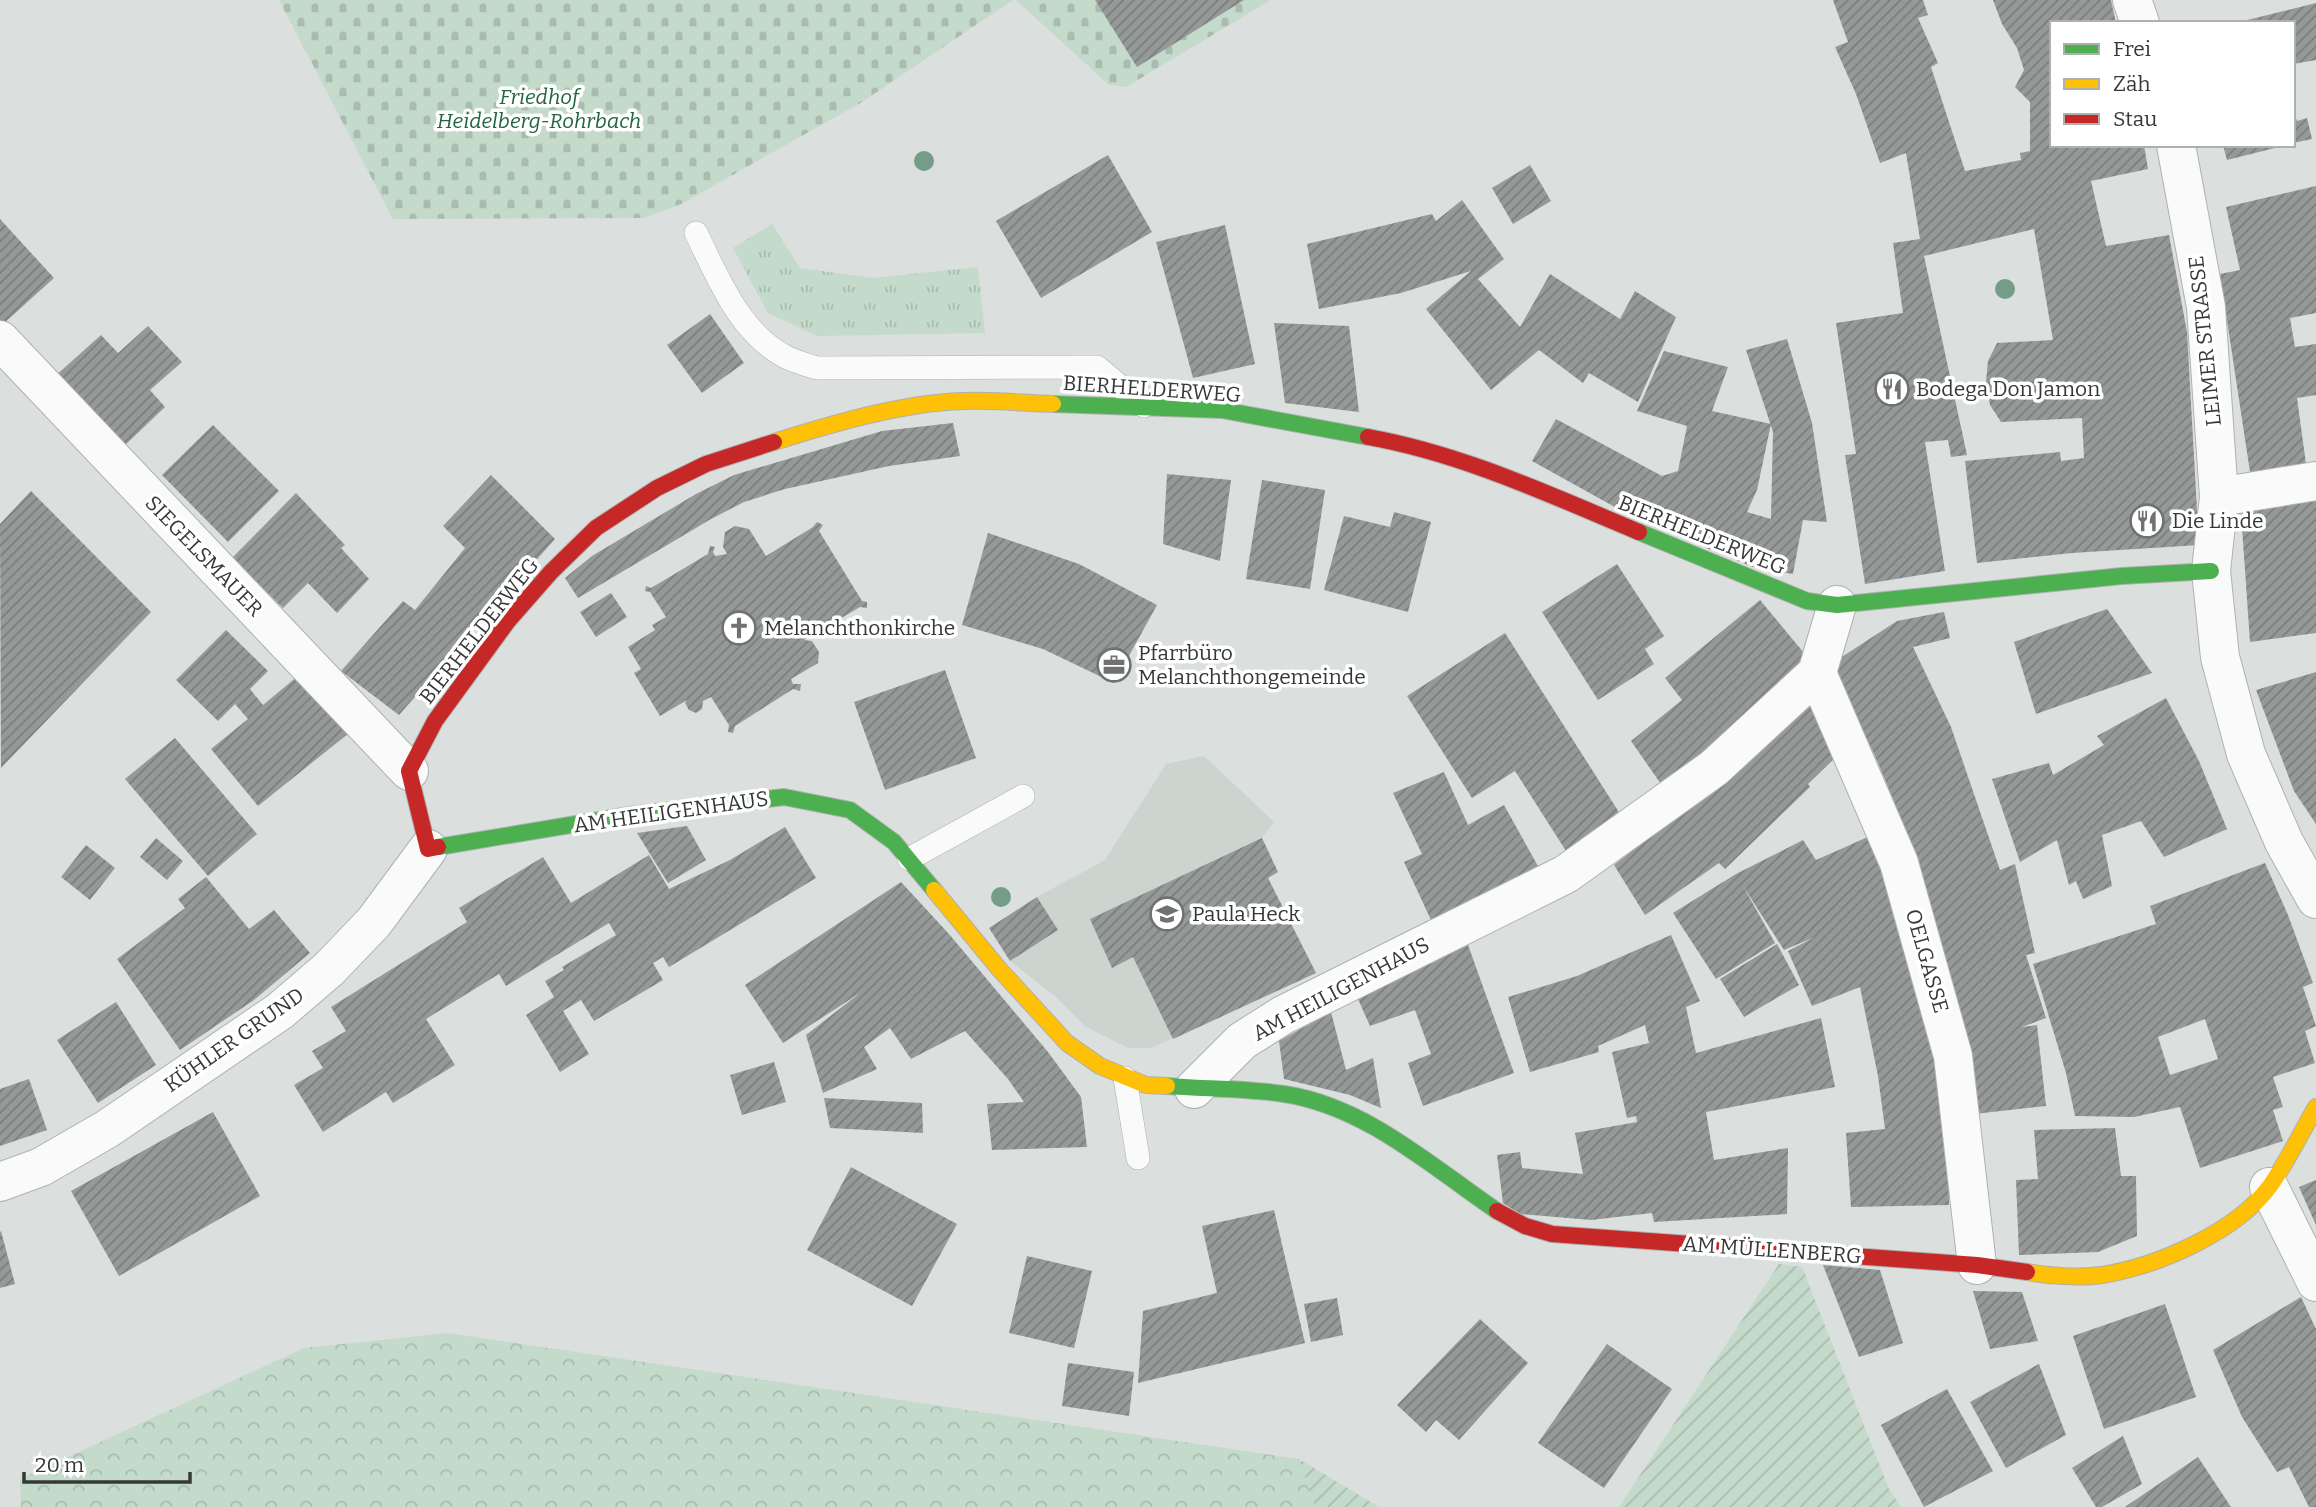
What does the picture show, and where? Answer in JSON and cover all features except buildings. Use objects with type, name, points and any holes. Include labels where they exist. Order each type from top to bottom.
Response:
[{"type":"street","points":[[2132,0],[2139,21]]},
{"type":"street","name":"LEIMER STRASSE","points":[[2176,147],[2206,307],[2219,497],[2211,571],[2220,657],[2246,754],[2284,842],[2316,899]]},
{"type":"street","name":"SIEGELSMAUER","points":[[0,340],[409,771]]},
{"type":"street","name":"BIERHELDERWEG","points":[[409,771],[435,721],[508,621],[551,572],[596,528],[669,482],[706,464],[827,425],[896,410],[961,401],[1222,410],[1412,445],[1490,470],[1807,601],[1837,605],[2122,576],[2211,571]]},
{"type":"street","points":[[2219,497],[2316,481]]},
{"type":"street","points":[[1817,673],[1837,605]]},
{"type":"street","name":"AM HEILIGENHAUS","points":[[428,849],[630,816],[784,797],[850,810],[894,842],[993,961],[1067,1043],[1100,1066],[1125,1078],[1146,1085],[1194,1089],[1242,1041],[1283,1015],[1566,874],[1714,768],[1817,673]]},
{"type":"street","name":"OELGASSE","points":[[1817,673],[1899,863],[1953,1056],[1978,1265]]},
{"type":"street","points":[[409,771],[428,849]]},
{"type":"street","name":"KÜHLER GRUND","points":[[0,1182],[41,1167],[107,1129],[280,1011],[329,969],[374,922],[428,849]]},
{"type":"street","name":"AM MÜLLENBERG","points":[[1194,1089],[1285,1094],[1340,1110],[1374,1126],[1502,1215],[1525,1226],[1552,1234],[1978,1265],[2038,1274],[2101,1275],[2151,1262],[2197,1243],[2234,1221],[2269,1187],[2316,1107]]},
{"type":"street","points":[[2269,1187],[2316,1282]]},
{"type":"lane","points":[[696,233],[732,304],[756,334],[785,357],[817,368],[1097,367],[1144,406]]},
{"type":"lane","points":[[909,859],[1023,796]]},
{"type":"lane","points":[[1125,1078],[1138,1158]]},
{"type":"shaded area","name":"Paula Heck","points":[[1204,756],[1274,822],[1262,838],[1278,872],[1268,878],[1316,973],[1151,1048],[1128,1048],[1086,1027],[1056,997],[1010,961],[1058,930],[1037,897],[1105,860],[1166,764]]},
{"type":"green space","name":"Friedhof Heidelberg-Rohrbach","points":[[279,0],[1013,0],[862,102],[681,204],[644,218],[393,219]]},
{"type":"green space","points":[[1016,0],[1269,1],[1126,87],[1109,85]]},
{"type":"green space","points":[[772,224],[800,268],[872,278],[978,267],[985,333],[817,336],[768,313],[733,248]]},
{"type":"green space","points":[[1779,1264],[1802,1267],[1889,1489],[1901,1507],[1619,1507]]},
{"type":"green space","points":[[448,1333],[1299,1459],[1315,1507],[21,1507],[20,1479],[304,1348]]},
{"type":"green space","points":[[1299,1459],[1379,1507],[1315,1507]]},
{"type":"traffic: fast","points":[[1053,404],[1222,410],[1368,437]]},
{"type":"traffic: fast","points":[[1639,532],[1807,601],[1837,605],[2122,576],[2211,571]]},
{"type":"traffic: fast","points":[[438,847],[630,815],[784,797],[850,810],[894,842],[934,890]]},
{"type":"traffic: fast","points":[[1167,1086],[1284,1094],[1342,1111],[1396,1140],[1497,1211]]},
{"type":"traffic: slow","points":[[774,442],[843,422],[915,406],[973,401],[1053,404]]},
{"type":"traffic: slow","points":[[934,890],[1000,970],[1067,1043],[1100,1066],[1146,1085],[1167,1086]]},
{"type":"traffic: slow","points":[[2027,1272],[2102,1275],[2147,1264],[2217,1232],[2255,1203],[2270,1186],[2316,1107]]},
{"type":"traffic: jam","points":[[1368,437],[1403,444],[1472,465],[1639,532]]},
{"type":"traffic: jam","points":[[438,847],[428,849],[409,771],[435,721],[508,621],[551,572],[596,528],[657,488],[706,464],[774,442]]},
{"type":"traffic: jam","points":[[1497,1211],[1525,1226],[1552,1234],[1977,1265],[2027,1272]]},
{"type":"place","name":"Bodega Don Jamon","points":[[1892,389]]},
{"type":"place","name":"Die Linde","points":[[2147,521]]},
{"type":"place","name":"Melanchthonkirche","points":[[739,628]]},
{"type":"place","name":"Pfarrbüro Melanchthongemeinde","points":[[1114,665]]},
{"type":"place","name":"Paula Heck","points":[[1167,914]]}]
